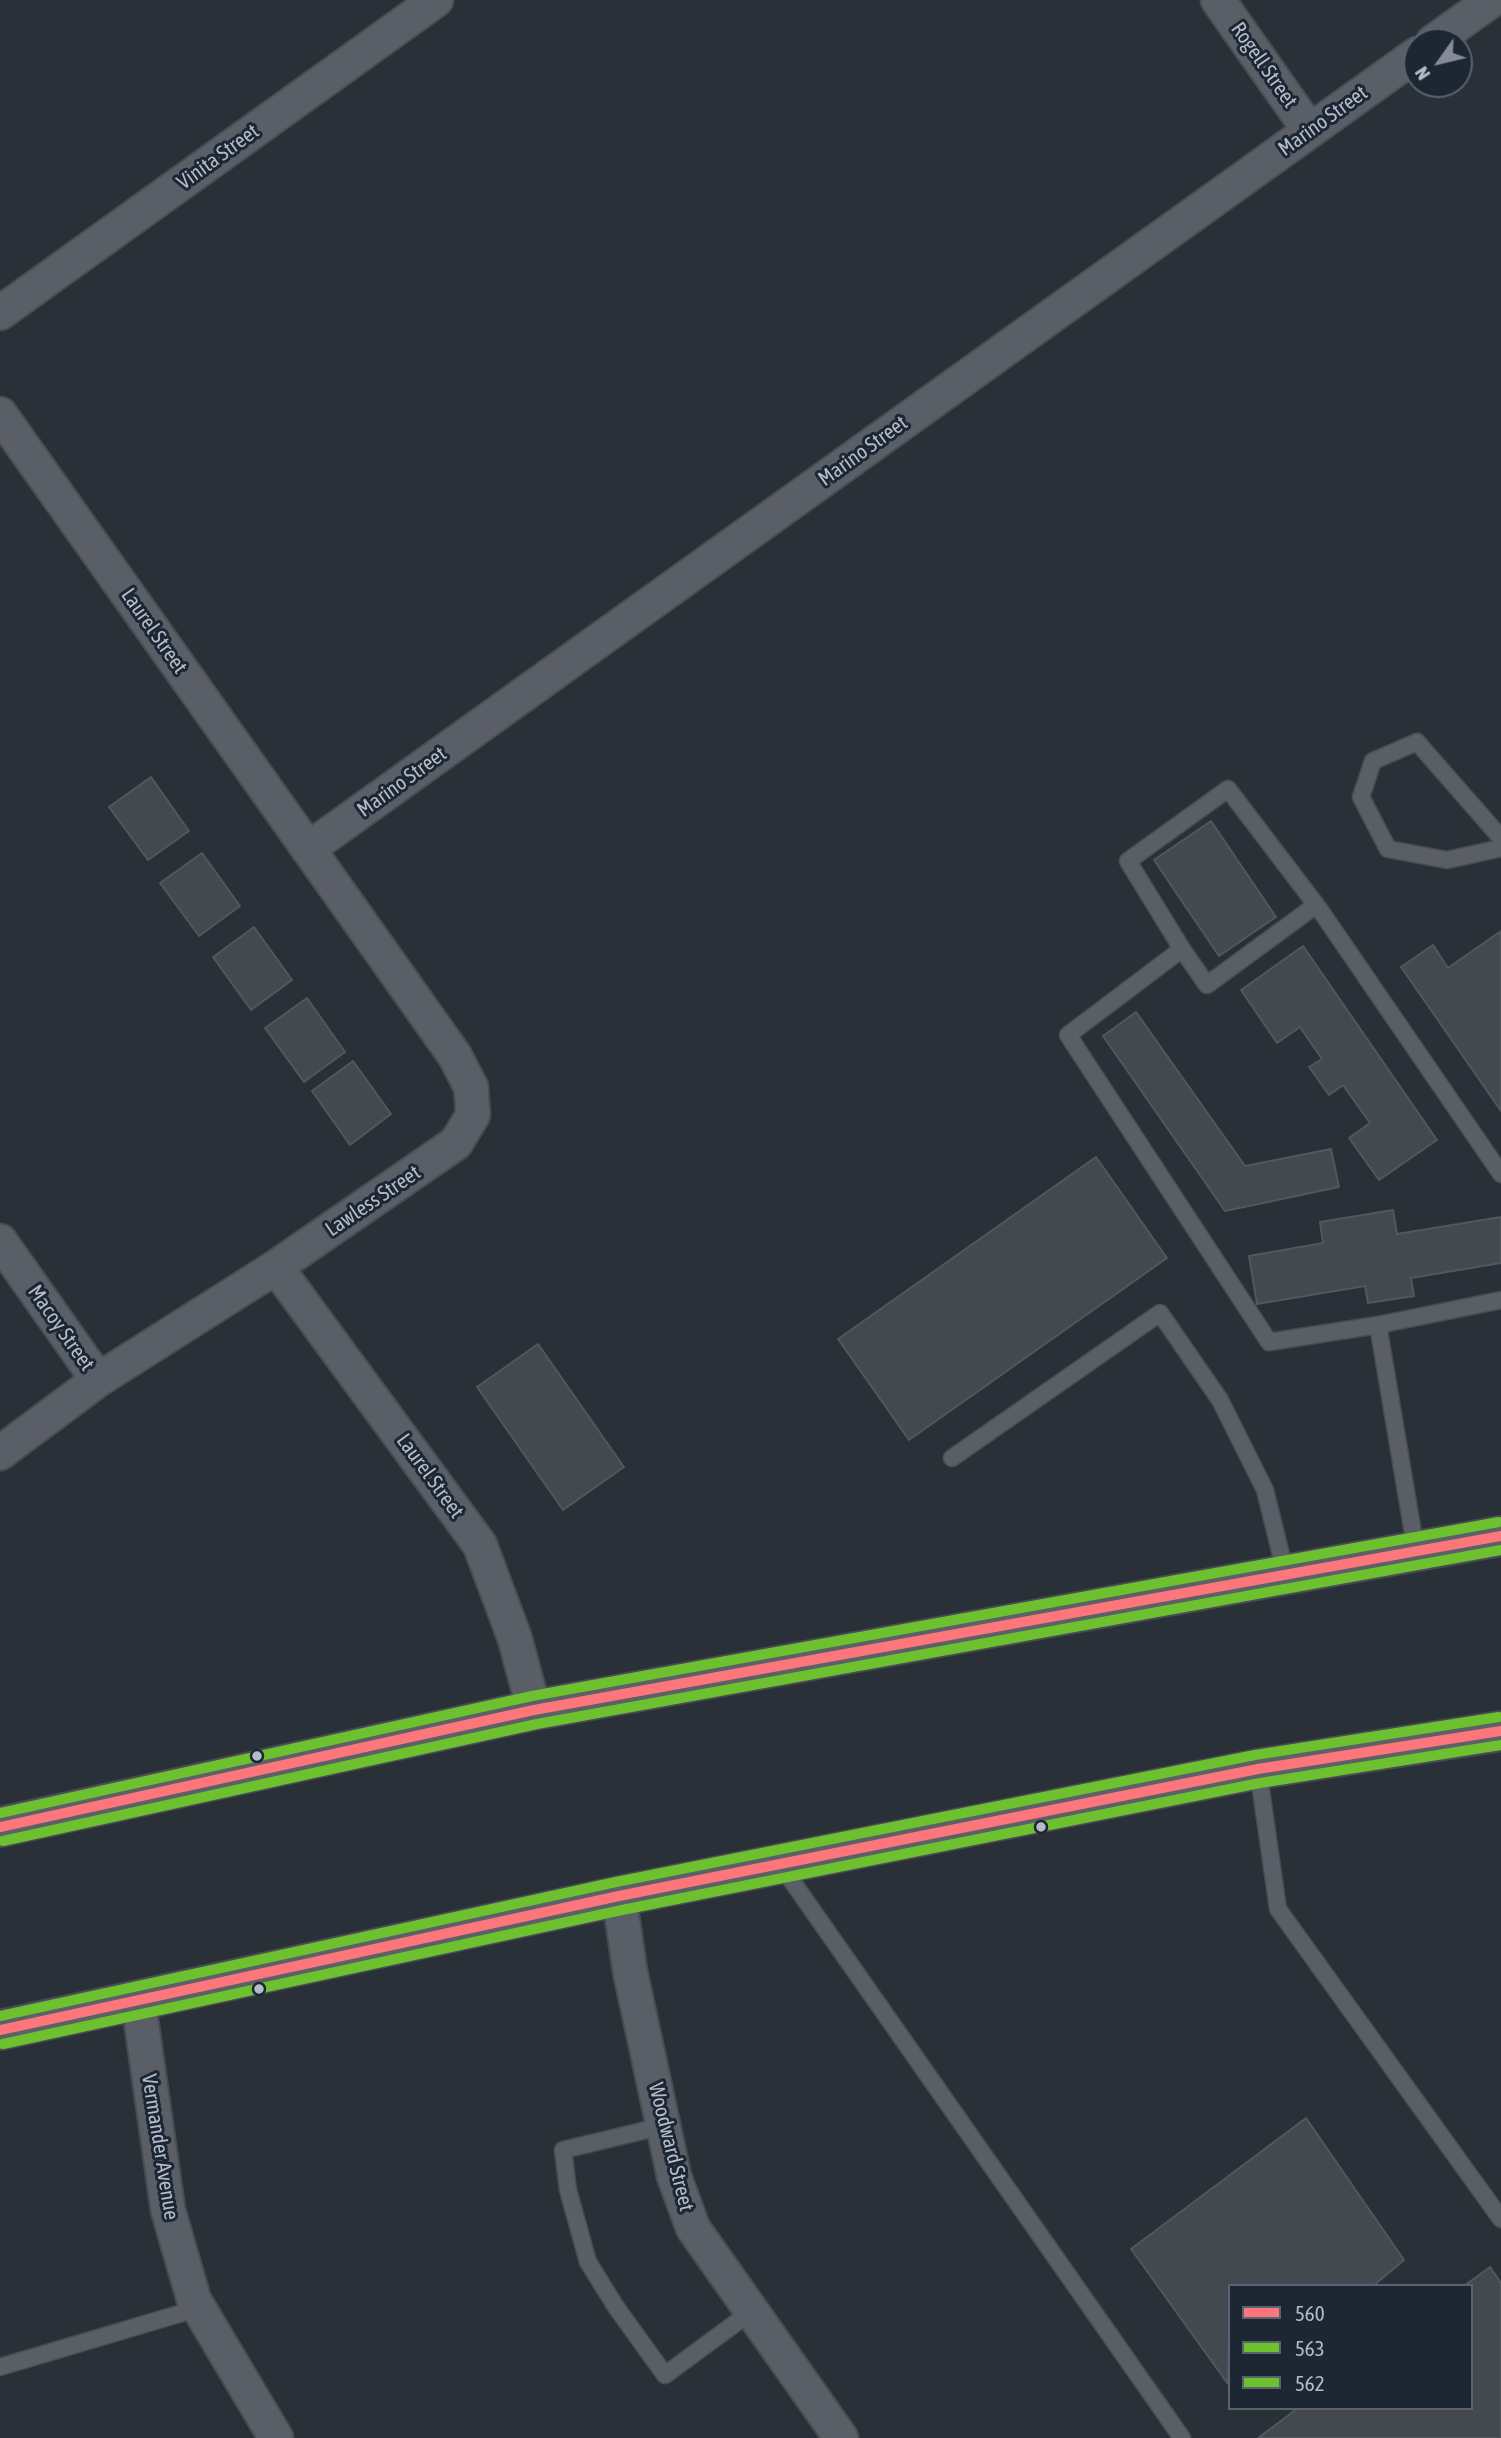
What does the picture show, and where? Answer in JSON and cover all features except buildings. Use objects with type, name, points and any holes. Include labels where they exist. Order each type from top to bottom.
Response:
[{"type":"main road","points":[[0,1827],[534,1710],[1501,1536]]},
{"type":"main road","points":[[0,2030],[619,1896],[1258,1769],[1501,1731]]},
{"type":"street","name":"Vinita Street","points":[[0,313],[436,0]]},
{"type":"street","name":"Rogell Street","points":[[1218,0],[1310,131]]},
{"type":"street","points":[[1453,28],[1492,0]]},
{"type":"street","name":"Marino Street","points":[[308,849],[1403,64]]},
{"type":"street","name":"Laurel Street","points":[[0,414],[308,849]]},
{"type":"street","name":"Lawless Street","points":[[0,1453],[98,1380],[276,1267],[456,1143],[473,1115],[471,1087],[455,1056],[308,849]]},
{"type":"street","name":"Macoy Street","points":[[0,1241],[98,1380]]},
{"type":"street","name":"Laurel Street","points":[[276,1267],[480,1545],[515,1639],[534,1710]]},
{"type":"street","name":"Woodward Street","points":[[619,1896],[630,1971],[663,2126],[674,2176],[692,2228],[841,2438]]},
{"type":"street","name":"Vermander Avenue","points":[[138,1999],[167,2210],[194,2300],[276,2438]]},
{"type":"lane","points":[[1501,838],[1418,742],[1373,761],[1361,797],[1388,849],[1447,860],[1501,848]]},
{"type":"lane","points":[[1316,905],[1208,985],[1182,949],[1128,862],[1228,789],[1316,905],[1501,1174]]},
{"type":"lane","points":[[1182,949],[1068,1035],[1269,1342],[1378,1325],[1501,1300]]},
{"type":"lane","points":[[952,1458],[1160,1313],[1220,1400],[1265,1490],[1286,1575]]},
{"type":"lane","points":[[1378,1325],[1416,1551]]},
{"type":"lane","points":[[1258,1769],[1278,1909],[1501,2218]]},
{"type":"lane","points":[[780,1864],[1182,2438]]},
{"type":"lane","points":[[663,2126],[562,2150],[568,2190],[588,2262],[615,2307],[666,2375],[752,2311]]},
{"type":"lane","points":[[0,2367],[199,2308]]},
{"type":"transit line","name":"562","points":[[0,1813],[532,1696],[1499,1522]]},
{"type":"transit line","name":"560","points":[[0,1827],[534,1710],[1501,1536]]},
{"type":"transit line","name":"563","points":[[3,1841],[537,1724],[1501,1550]]},
{"type":"transit line","name":"562","points":[[0,2016],[616,1882],[1255,1755],[1499,1717]]},
{"type":"transit line","name":"560","points":[[0,2030],[619,1896],[1258,1769],[1501,1731]]},
{"type":"transit line","name":"563","points":[[3,2044],[622,1910],[1260,1783],[1501,1745]]}]
